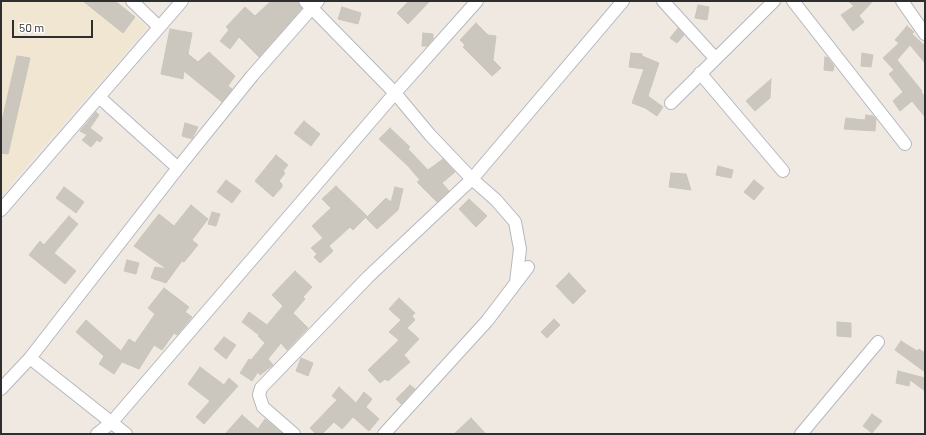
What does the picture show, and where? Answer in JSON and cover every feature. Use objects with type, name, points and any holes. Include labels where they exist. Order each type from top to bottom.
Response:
[{"type":"street","points":[[132,1],[159,27]]},
{"type":"street","points":[[1,210],[182,1]]},
{"type":"street","points":[[97,434],[112,422],[395,93],[477,1]]},
{"type":"street","points":[[294,434],[263,407],[259,395],[261,388],[368,277],[472,179],[623,1]]},
{"type":"street","points":[[663,1],[715,58]]},
{"type":"street","points":[[671,103],[774,1]]},
{"type":"street","points":[[793,1],[905,144]]},
{"type":"street","points":[[902,1],[925,34]]},
{"type":"street","points":[[1,389],[30,358],[178,168],[312,4],[395,93],[430,135],[472,179],[496,200],[515,222],[520,249],[516,282]]},
{"type":"street","points":[[700,73],[783,171]]},
{"type":"street","points":[[99,97],[178,168]]},
{"type":"street","points":[[384,434],[487,321],[528,267]]},
{"type":"street","points":[[801,434],[878,342]]},
{"type":"street","points":[[30,358],[126,434]]},
{"type":"shaded area","points":[[1,1],[118,1],[147,28],[1,195]]},
{"type":"building","points":[[83,1],[115,1],[135,17],[123,33]]},
{"type":"building","points":[[271,1],[298,1],[302,8],[259,57],[239,37],[230,49],[220,41],[229,30],[226,27],[245,7],[255,16]]},
{"type":"building","points":[[409,1],[430,1],[408,24],[397,13]]},
{"type":"building","points":[[848,1],[873,1],[859,16],[864,22],[853,31],[841,15],[854,6]]},
{"type":"building","points":[[698,5],[709,7],[707,20],[695,18]]},
{"type":"building","points":[[342,7],[361,13],[358,24],[338,19]]},
{"type":"building","points":[[476,23],[488,35],[496,36],[493,60],[501,68],[492,76],[463,47],[465,45],[460,40]]},
{"type":"building","points":[[907,26],[914,32],[912,34],[925,46],[925,63],[910,45],[897,60],[922,91],[921,92],[925,97],[925,117],[912,101],[900,111],[893,101],[903,92],[889,74],[894,70],[883,58],[899,43],[895,40]]},
{"type":"building","points":[[678,28],[684,35],[677,43],[670,38]]},
{"type":"building","points":[[170,29],[192,33],[188,54],[198,62],[209,52],[235,76],[228,86],[232,89],[222,102],[184,71],[183,79],[161,74]]},
{"type":"building","points":[[423,33],[433,34],[433,39],[427,46],[422,46]]},
{"type":"building","points":[[631,53],[642,54],[642,56],[659,63],[648,96],[663,107],[657,116],[645,108],[632,103],[644,69],[629,67]]},
{"type":"building","points":[[862,53],[873,55],[871,67],[861,66]]},
{"type":"building","points":[[17,56],[30,58],[8,154],[1,153],[1,125]]},
{"type":"building","points":[[825,57],[828,58],[834,66],[833,71],[824,70]]},
{"type":"building","points":[[771,79],[770,98],[755,111],[746,101]]},
{"type":"building","points":[[96,112],[99,115],[90,128],[103,138],[100,142],[97,140],[91,147],[82,140],[87,135],[80,131]]},
{"type":"building","points":[[866,115],[873,116],[876,119],[875,131],[844,129],[846,118],[865,120]]},
{"type":"building","points":[[304,121],[320,134],[311,146],[294,133]]},
{"type":"building","points":[[185,123],[198,127],[192,139],[182,136]]},
{"type":"building","points":[[390,128],[410,147],[408,149],[428,170],[443,159],[455,172],[442,183],[449,191],[437,202],[417,182],[420,180],[408,166],[379,139]]},
{"type":"building","points":[[276,155],[288,165],[283,171],[285,173],[279,181],[282,184],[282,187],[273,197],[255,181]]},
{"type":"building","points":[[718,166],[733,170],[731,178],[716,175]]},
{"type":"building","points":[[671,173],[686,174],[691,190],[669,187]]},
{"type":"building","points":[[226,180],[241,191],[232,203],[217,192]]},
{"type":"building","points":[[754,180],[764,188],[754,200],[744,192]]},
{"type":"building","points":[[336,186],[367,216],[353,230],[350,227],[329,246],[333,251],[320,263],[314,257],[317,254],[311,248],[323,238],[312,226],[331,208],[322,199]]},
{"type":"building","points":[[64,187],[84,202],[76,213],[56,198]]},
{"type":"building","points":[[395,187],[403,189],[398,210],[377,229],[366,218],[386,198],[391,202]]},
{"type":"building","points":[[469,199],[487,216],[476,227],[459,209]]},
{"type":"building","points":[[191,205],[208,219],[192,240],[198,245],[184,262],[182,261],[166,283],[151,278],[155,267],[167,269],[134,246],[159,214],[174,226]]},
{"type":"building","points":[[212,212],[220,214],[216,226],[208,224]]},
{"type":"building","points":[[69,216],[78,224],[54,253],[76,271],[65,284],[29,255],[40,241],[44,245]]},
{"type":"building","points":[[127,260],[139,263],[136,274],[124,271]]},
{"type":"building","points":[[295,271],[312,287],[303,297],[305,299],[293,313],[308,328],[287,350],[281,343],[268,359],[273,365],[260,375],[258,372],[252,381],[240,373],[249,359],[251,360],[265,343],[258,336],[259,335],[242,322],[249,312],[267,325],[283,306],[272,295]]},
{"type":"building","points":[[569,273],[586,291],[573,304],[556,286]]},
{"type":"building","points":[[164,288],[189,307],[185,312],[192,317],[177,335],[174,333],[162,350],[154,345],[139,369],[122,362],[114,374],[99,364],[104,356],[76,332],[86,320],[121,351],[129,339],[135,343],[155,314],[148,308]]},
{"type":"building","points":[[399,298],[415,313],[412,316],[415,320],[407,328],[419,339],[404,355],[410,362],[388,381],[385,379],[380,383],[368,370],[399,340],[389,332],[401,320],[389,309]]},
{"type":"building","points":[[554,319],[560,325],[547,338],[541,332]]},
{"type":"building","points":[[837,322],[851,323],[851,337],[837,336]]},
{"type":"building","points":[[224,337],[236,345],[226,359],[214,349]]},
{"type":"building","points":[[901,341],[917,351],[919,349],[925,353],[925,372],[895,350]]},
{"type":"building","points":[[301,358],[313,363],[308,376],[296,371]]},
{"type":"building","points":[[200,367],[224,385],[229,378],[238,386],[204,424],[196,417],[210,401],[188,384]]},
{"type":"building","points":[[898,371],[925,378],[925,391],[910,380],[909,386],[896,383]]},
{"type":"building","points":[[410,385],[415,389],[401,404],[396,399]]},
{"type":"building","points":[[339,387],[356,403],[364,392],[372,399],[366,407],[379,419],[369,431],[353,417],[342,429],[334,422],[322,434],[316,434],[310,428],[337,400],[332,396]]},
{"type":"building","points":[[872,414],[882,421],[872,433],[863,426]]},
{"type":"building","points":[[242,415],[258,429],[265,419],[283,434],[225,434]]},
{"type":"building","points":[[471,418],[486,434],[454,434]]}]
